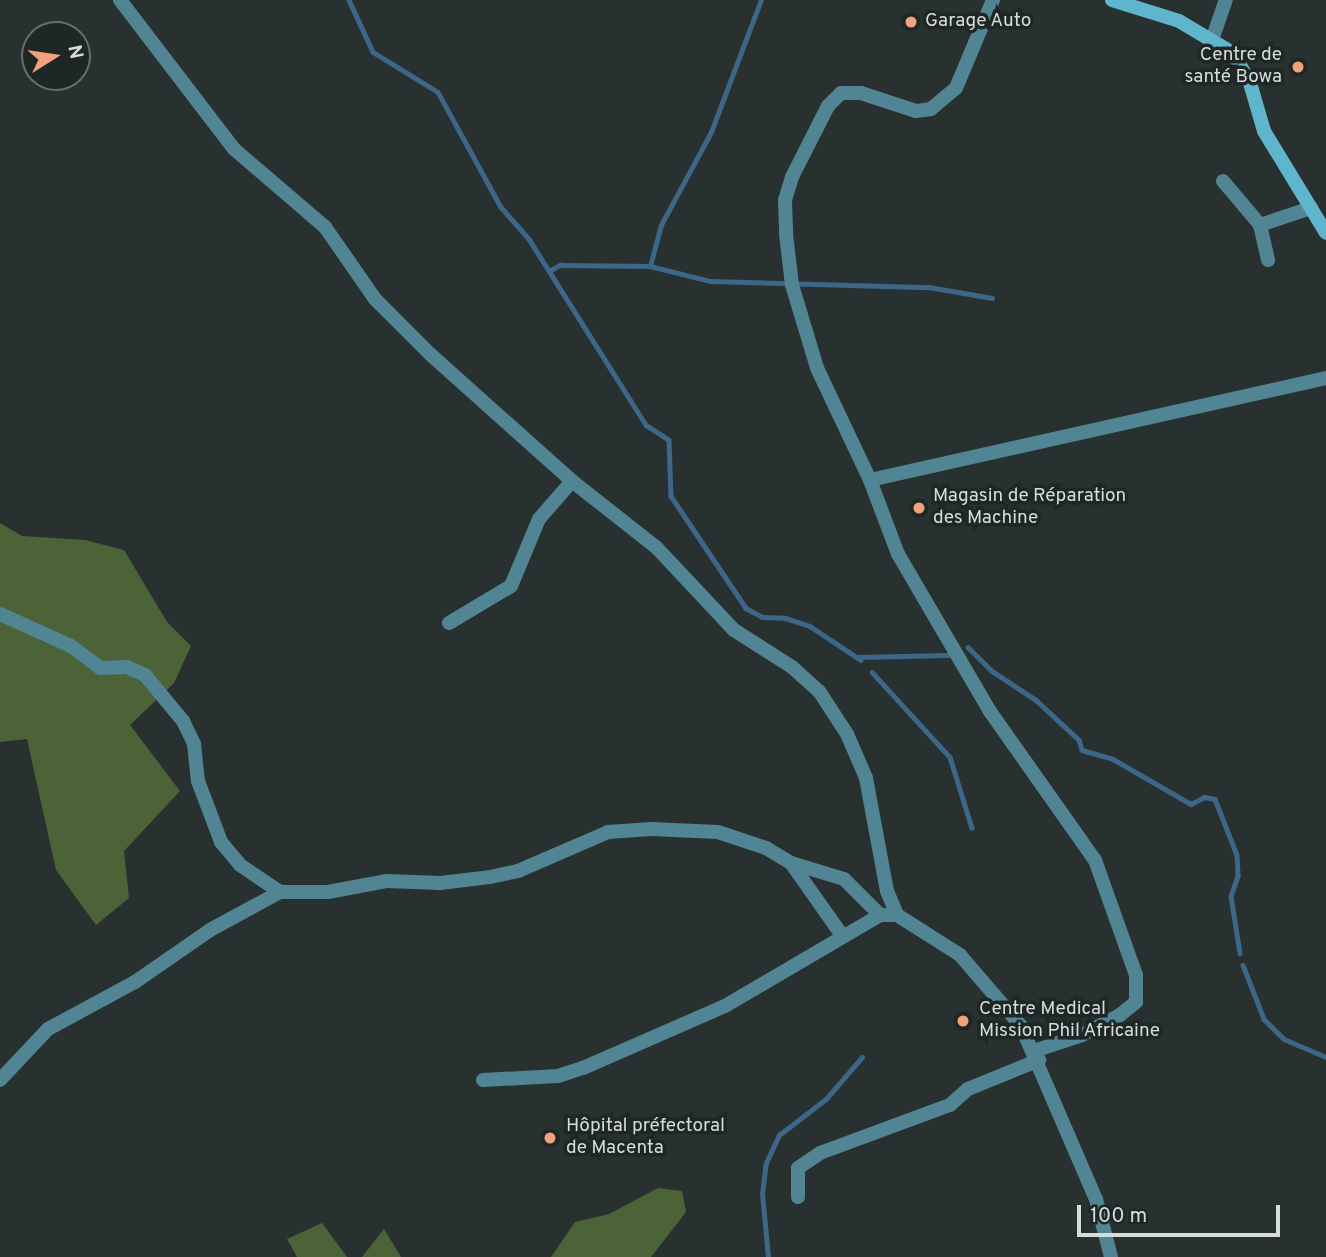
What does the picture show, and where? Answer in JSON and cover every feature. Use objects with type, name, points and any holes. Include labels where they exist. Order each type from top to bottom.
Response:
[{"type":"main road","points":[[1112,0],[1179,21],[1213,37],[1233,53],[1250,83],[1264,131],[1326,233]]},
{"type":"street","points":[[120,0],[233,149],[325,227],[375,299],[430,355],[572,481],[656,547],[734,630],[792,667],[819,691],[847,734],[866,778],[887,891],[897,915]]},
{"type":"street","points":[[798,1197],[801,1164],[950,1105],[968,1089],[1082,1035],[1136,1002],[1136,975],[1095,860],[989,710],[898,554],[870,480],[817,369],[792,285],[785,200],[801,153],[828,106],[841,93],[861,93],[916,111],[943,102],[957,88],[993,0]]},
{"type":"street","points":[[1213,37],[1226,0]]},
{"type":"street","points":[[1223,181],[1260,225],[1268,260]]},
{"type":"street","points":[[1260,225],[1311,208]]},
{"type":"street","points":[[870,480],[1326,378]]},
{"type":"street","points":[[449,623],[511,586],[540,519],[572,481]]},
{"type":"street","points":[[0,614],[71,646],[100,668],[127,667],[145,676],[183,721],[194,744],[198,781],[221,842],[240,865],[280,892]]},
{"type":"street","points":[[0,1080],[48,1029],[135,982],[210,930],[280,892],[328,892],[386,881],[440,883],[491,877],[519,871],[608,832],[651,829],[718,832],[766,848],[791,863],[844,879],[880,915]]},
{"type":"street","points":[[791,863],[841,934]]},
{"type":"street","points":[[482,1080],[558,1076],[583,1069],[725,1006],[841,934],[880,915],[897,915],[942,940],[989,985],[1021,1026],[1037,1056],[1096,1199],[1111,1257]]},
{"type":"green space","points":[[0,523],[22,536],[85,540],[124,550],[167,622],[191,646],[174,683],[130,725],[180,791],[124,851],[129,898],[96,925],[56,870],[27,739],[0,742]]},
{"type":"green space","points":[[658,1188],[682,1191],[686,1212],[651,1257],[551,1257],[575,1222],[609,1214]]},
{"type":"green space","points":[[322,1223],[347,1257],[297,1257],[287,1239]]},
{"type":"green space","points":[[384,1229],[401,1257],[362,1257]]},
{"type":"waterway","points":[[349,0],[373,52],[438,92],[501,207],[529,239],[646,425],[669,440],[671,496],[746,608],[762,617],[785,618],[810,626],[861,660]]},
{"type":"waterway","points":[[650,266],[661,225],[711,132],[761,0]]},
{"type":"waterway","points":[[549,271],[560,265],[650,266],[710,281],[929,287],[992,298]]},
{"type":"waterway","points":[[968,647],[992,671],[1036,700],[1079,740],[1082,750],[1113,759],[1191,804],[1204,797],[1215,799],[1237,855],[1238,876],[1231,896],[1240,953]]},
{"type":"waterway","points":[[858,657],[948,655]]},
{"type":"waterway","points":[[872,672],[950,757],[972,828]]},
{"type":"waterway","points":[[1243,965],[1264,1019],[1284,1039],[1326,1057]]},
{"type":"waterway","points":[[768,1257],[762,1194],[766,1163],[779,1135],[826,1099],[862,1057]]},
{"type":"place","name":"Garage Auto","points":[[911,22]]},
{"type":"place","name":"Centre de santé Bowa","points":[[1298,67]]},
{"type":"place","name":"Magasin de Réparation des Machine","points":[[919,508]]},
{"type":"place","name":"Centre Medical Mission Phil Africaine","points":[[963,1021]]},
{"type":"place","name":"Hôpital préfectoral de Macenta","points":[[550,1138]]}]
